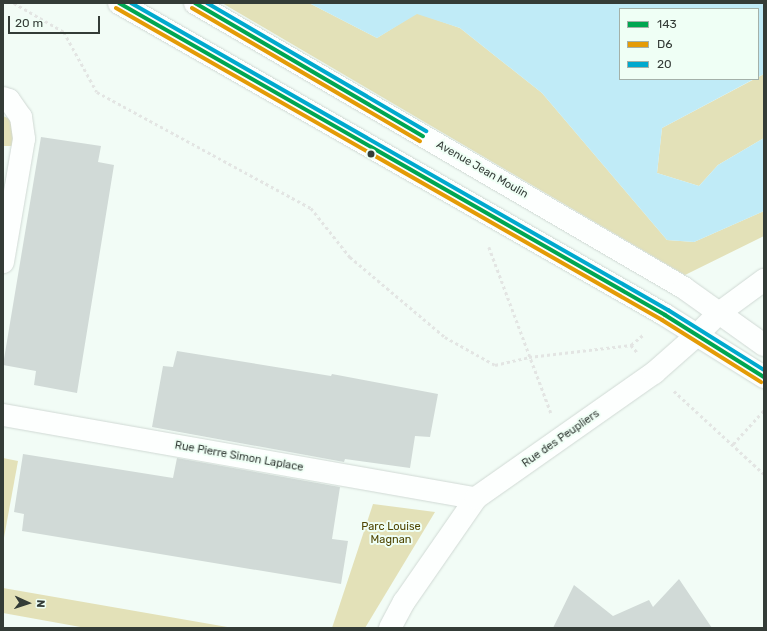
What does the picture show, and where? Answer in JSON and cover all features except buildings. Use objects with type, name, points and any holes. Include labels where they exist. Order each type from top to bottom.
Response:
[{"type":"main road","points":[[119,3],[665,315],[764,377]]},
{"type":"main road","name":"Avenue Jean Moulin","points":[[195,3],[684,288],[764,345]]},
{"type":"main road","points":[[3,98],[9,100],[21,117],[24,139],[3,262]]},
{"type":"main road","name":"Rue des Peupliers","points":[[390,628],[404,602],[476,498],[561,440],[654,373],[697,335],[719,313],[764,280]]},
{"type":"main road","name":"Rue Pierre Simon Laplace","points":[[3,415],[476,498]]},
{"type":"path","points":[[14,3],[64,32],[97,92],[311,208],[350,257],[445,337],[495,365],[529,357],[631,345],[665,315]]},
{"type":"path","points":[[473,205],[561,440]]},
{"type":"path","points":[[631,345],[654,373],[764,474]]},
{"type":"path","points":[[733,444],[764,410]]},
{"type":"green space","points":[[222,3],[309,3],[377,38],[417,13],[460,28],[542,93],[667,240],[694,242],[764,211],[764,236],[685,275]]},
{"type":"green space","points":[[764,74],[764,138],[718,165],[699,186],[657,173],[662,128],[753,80],[759,80],[759,77]]},
{"type":"green space","points":[[3,116],[10,119],[15,128],[12,146],[3,146]]},
{"type":"green space","points":[[3,458],[18,461],[3,543]]},
{"type":"green space","name":"Parc Louise Magnan","points":[[373,504],[435,512],[365,628],[332,628]]},
{"type":"green space","points":[[3,588],[233,628],[86,628],[3,613]]},
{"type":"water","points":[[309,3],[764,3],[764,74],[759,76],[759,8],[619,8],[619,80],[752,80],[662,128],[657,173],[699,186],[718,165],[764,138],[764,211],[694,242],[667,240],[542,93],[460,28],[417,14],[377,38]]},
{"type":"transit line","name":"143","points":[[119,3],[665,315],[764,377]]},
{"type":"transit line","name":"20","points":[[131,3],[668,310],[764,370]]},
{"type":"transit line","name":"143","points":[[195,3],[423,136]]},
{"type":"transit line","name":"20","points":[[207,3],[426,131]]},
{"type":"transit line","name":"D6","points":[[116,8],[662,320],[761,382]]},
{"type":"transit line","name":"D6","points":[[192,8],[420,141]]}]
